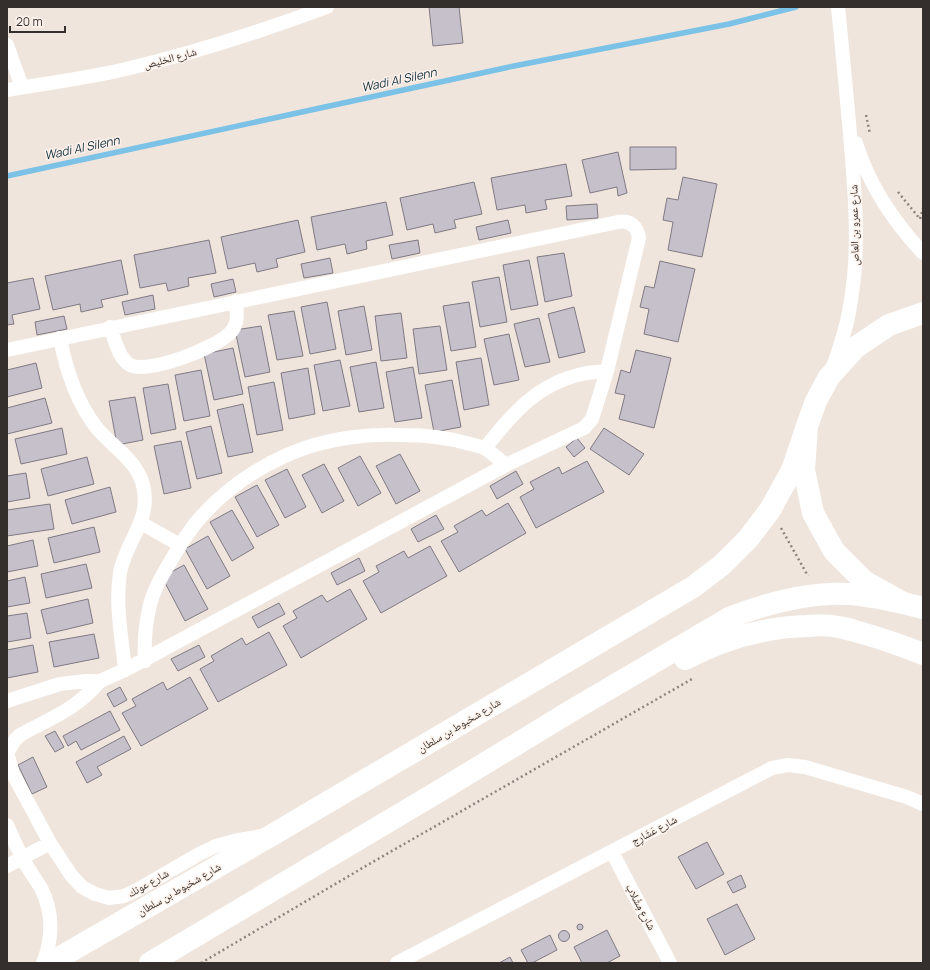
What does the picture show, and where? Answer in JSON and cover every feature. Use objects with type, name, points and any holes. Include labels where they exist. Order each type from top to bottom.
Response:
[{"type":"main road","name":"شارع شخبوط بن سلطان","points":[[50,963],[272,835],[693,587],[722,565],[748,539],[770,510],[792,470],[806,426],[816,401],[829,377],[856,347],[889,325],[923,314]]},
{"type":"main road","points":[[806,426],[804,470],[813,513],[834,551],[865,582],[913,605]]},
{"type":"main road","points":[[150,963],[731,617],[753,609],[784,601],[819,595],[848,594],[876,597],[913,605]]},
{"type":"main road","points":[[441,790],[481,777],[501,767],[685,659],[728,639],[769,629],[795,626],[827,625],[840,627],[878,638],[923,654]]},
{"type":"street","name":"شارع الخليص","points":[[7,90],[128,68],[186,54],[263,31],[327,7]]},
{"type":"street","name":"شارع عمرو بن العاص","points":[[829,377],[843,336],[850,307],[855,271],[857,234],[849,117],[838,7]]},
{"type":"street","points":[[7,45],[22,87]]},
{"type":"street","name":"شارع عمرو بن العاص","points":[[849,117],[862,162],[882,200],[907,236],[923,253]]},
{"type":"street","points":[[7,350],[110,327],[624,221],[630,222],[635,226],[638,232],[639,238],[607,371],[589,424],[578,432],[506,465],[145,661],[100,681],[60,684],[7,701]]},
{"type":"street","points":[[110,327],[124,360],[137,367],[158,365],[177,360],[225,338],[231,333],[237,321],[238,315],[236,301]]},
{"type":"street","points":[[60,338],[66,367],[82,406],[106,439],[128,459],[137,471],[143,483],[145,510],[141,523],[128,546],[123,560],[119,588],[125,670]]},
{"type":"street","points":[[485,448],[514,413],[534,395],[557,382],[583,374],[607,371]]},
{"type":"street","points":[[145,661],[145,626],[151,603],[162,576],[180,545],[200,518],[224,494],[252,474],[282,458],[313,446],[347,438],[381,435],[415,435],[452,438],[485,448],[506,465]]},
{"type":"street","points":[[141,523],[180,545]]},
{"type":"street","points":[[8,758],[14,740],[20,735],[82,701],[100,681]]},
{"type":"street","name":"شارع عونك","points":[[8,758],[13,774],[50,843],[71,875],[82,887],[95,894],[109,898],[124,896],[216,846],[253,837],[272,835]]},
{"type":"street","name":"شارع عَشَارِج","points":[[397,963],[772,768],[788,765],[805,767],[907,797],[923,804]]},
{"type":"street","points":[[7,825],[22,858],[41,889],[47,904],[50,920],[50,937],[47,953],[43,963]]},
{"type":"street","points":[[7,866],[50,843]]},
{"type":"street","name":"شارع مِشْلاب","points":[[612,852],[670,963]]},
{"type":"path","points":[[866,114],[870,136]]},
{"type":"path","points":[[894,188],[920,219],[923,208]]},
{"type":"path","points":[[770,510],[819,595]]},
{"type":"path","points":[[201,963],[384,855],[697,676]]},
{"type":"building","points":[[429,7],[459,7],[463,43],[433,46]]},
{"type":"building","points":[[630,147],[676,147],[676,169],[630,170]]},
{"type":"building","points":[[618,152],[627,193],[618,196],[617,187],[590,193],[582,160]]},
{"type":"building","points":[[566,164],[572,196],[545,200],[547,209],[526,213],[525,205],[497,210],[491,178]]},
{"type":"building","points":[[683,177],[717,184],[702,257],[668,250],[673,222],[663,220],[667,198],[678,200]]},
{"type":"building","points":[[474,182],[482,214],[454,220],[456,228],[435,233],[433,224],[407,230],[400,198]]},
{"type":"building","points":[[386,202],[393,235],[366,241],[367,249],[347,254],[345,244],[317,250],[311,217]]},
{"type":"building","points":[[597,204],[598,218],[567,220],[566,206]]},
{"type":"building","points":[[298,220],[305,252],[276,259],[278,267],[257,272],[255,263],[228,269],[221,237]]},
{"type":"building","points":[[508,220],[511,233],[479,240],[476,227]]},
{"type":"building","points":[[209,240],[216,273],[188,278],[189,286],[168,291],[166,283],[140,288],[134,255]]},
{"type":"building","points":[[418,240],[420,253],[392,259],[389,245]]},
{"type":"building","points":[[564,253],[572,296],[545,302],[537,257]]},
{"type":"building","points":[[330,258],[333,273],[304,278],[301,264]]},
{"type":"building","points":[[121,260],[128,294],[101,300],[103,307],[81,312],[80,304],[53,310],[45,276]]},
{"type":"building","points":[[529,260],[538,305],[511,310],[503,265]]},
{"type":"building","points":[[660,261],[695,269],[678,342],[644,334],[649,309],[640,307],[645,286],[654,288]]},
{"type":"building","points":[[499,277],[507,322],[480,327],[472,282]]},
{"type":"building","points":[[33,278],[40,309],[12,315],[14,324],[7,325],[7,283]]},
{"type":"building","points":[[233,279],[236,292],[214,297],[211,284]]},
{"type":"building","points":[[153,295],[155,309],[125,315],[122,302]]},
{"type":"building","points":[[327,302],[336,349],[310,354],[301,307]]},
{"type":"building","points":[[469,302],[476,347],[451,351],[443,306]]},
{"type":"building","points":[[364,306],[372,350],[346,355],[338,311]]},
{"type":"building","points":[[574,307],[585,352],[559,358],[548,314]]},
{"type":"building","points":[[294,311],[303,356],[277,360],[268,315]]},
{"type":"building","points":[[401,313],[407,358],[381,361],[375,316]]},
{"type":"building","points":[[64,316],[67,329],[37,335],[35,322]]},
{"type":"building","points":[[539,318],[550,362],[525,367],[514,324]]},
{"type":"building","points":[[261,326],[270,372],[245,377],[235,330]]},
{"type":"building","points":[[440,326],[447,370],[419,374],[413,329]]},
{"type":"building","points":[[509,334],[519,380],[494,385],[484,339]]},
{"type":"building","points":[[233,348],[243,394],[214,400],[204,354]]},
{"type":"building","points":[[636,350],[671,358],[654,428],[619,419],[625,395],[615,393],[621,370],[630,373]]},
{"type":"building","points":[[481,358],[489,405],[464,410],[456,362]]},
{"type":"building","points":[[340,360],[350,406],[323,411],[314,365]]},
{"type":"building","points":[[376,362],[384,408],[359,412],[350,367]]},
{"type":"building","points":[[36,363],[42,388],[7,397],[7,370]]},
{"type":"building","points":[[413,367],[422,418],[395,422],[386,372]]},
{"type":"building","points":[[308,368],[315,414],[289,419],[281,373]]},
{"type":"building","points":[[201,370],[210,416],[184,421],[175,375]]},
{"type":"building","points":[[452,380],[461,427],[434,432],[425,385]]},
{"type":"building","points":[[274,382],[283,430],[257,435],[248,387]]},
{"type":"building","points":[[168,384],[176,429],[151,434],[143,388]]},
{"type":"building","points":[[135,397],[143,440],[117,445],[109,401]]},
{"type":"building","points":[[45,398],[52,423],[7,434],[7,408]]},
{"type":"building","points":[[243,404],[253,452],[228,457],[217,410]]},
{"type":"building","points":[[211,426],[222,473],[197,479],[186,432]]},
{"type":"building","points":[[62,428],[67,454],[21,464],[15,439]]},
{"type":"building","points":[[604,428],[644,454],[629,475],[590,449]]},
{"type":"building","points":[[577,438],[585,448],[574,457],[566,447]]},
{"type":"building","points":[[181,441],[191,488],[164,494],[154,446]]},
{"type":"building","points":[[400,454],[420,491],[396,504],[376,466]]},
{"type":"building","points":[[360,456],[381,493],[358,506],[338,468]]},
{"type":"building","points":[[87,457],[94,484],[48,496],[41,469]]},
{"type":"building","points":[[587,461],[604,492],[536,528],[520,497],[534,489],[530,482],[559,467],[562,474]]},
{"type":"building","points":[[324,464],[344,501],[322,513],[302,475]]},
{"type":"building","points":[[287,469],[306,507],[285,518],[265,480]]},
{"type":"building","points":[[516,471],[523,484],[497,499],[490,486]]},
{"type":"building","points":[[26,473],[30,498],[7,502],[7,476]]},
{"type":"building","points":[[257,485],[279,525],[257,537],[235,497]]},
{"type":"building","points":[[110,487],[116,512],[72,524],[65,500]]},
{"type":"building","points":[[508,503],[526,533],[459,572],[441,541],[458,532],[454,526],[482,510],[486,516]]},
{"type":"building","points":[[50,504],[54,529],[7,536],[7,510]]},
{"type":"building","points":[[232,510],[254,548],[232,561],[210,522]]},
{"type":"building","points":[[436,515],[444,529],[418,542],[411,529]]},
{"type":"building","points":[[94,527],[100,552],[54,563],[48,538]]},
{"type":"building","points":[[208,536],[230,576],[207,589],[185,549]]},
{"type":"building","points":[[33,540],[38,566],[7,572],[7,546]]},
{"type":"building","points":[[430,546],[447,576],[381,613],[363,581],[379,572],[376,566],[404,551],[408,558]]},
{"type":"building","points":[[359,558],[365,571],[337,585],[331,573]]},
{"type":"building","points":[[86,564],[92,588],[46,598],[41,574]]},
{"type":"building","points":[[184,565],[208,609],[185,621],[162,577]]},
{"type":"building","points":[[25,577],[30,603],[7,607],[7,581]]},
{"type":"building","points":[[350,589],[367,619],[301,658],[283,626],[297,618],[293,611],[322,595],[327,602]]},
{"type":"building","points":[[88,599],[93,623],[47,634],[41,610]]},
{"type":"building","points":[[279,603],[285,614],[258,628],[252,617]]},
{"type":"building","points":[[27,613],[31,638],[7,642],[7,616]]},
{"type":"building","points":[[269,632],[287,665],[218,702],[200,669],[214,661],[211,656],[242,638],[246,645]]},
{"type":"building","points":[[94,634],[99,658],[54,667],[49,642]]},
{"type":"building","points":[[33,645],[38,672],[7,678],[7,650]]},
{"type":"building","points":[[199,645],[205,657],[178,671],[171,659]]},
{"type":"building","points":[[190,677],[208,709],[141,746],[122,713],[136,706],[132,699],[163,682],[167,690]]},
{"type":"building","points":[[120,687],[127,700],[114,707],[107,694]]},
{"type":"building","points":[[110,711],[120,730],[81,750],[76,741],[68,746],[63,736]]},
{"type":"building","points":[[55,731],[64,747],[55,752],[45,736]]},
{"type":"building","points":[[124,736],[131,749],[97,767],[102,775],[87,783],[76,762]]},
{"type":"building","points":[[33,757],[47,787],[32,794],[18,765]]},
{"type":"building","points":[[707,842],[724,874],[696,889],[678,857]]},
{"type":"building","points":[[741,875],[746,887],[733,893],[727,882]]},
{"type":"building","points":[[737,904],[755,939],[725,955],[707,919]]},
{"type":"building","points":[[580,924],[583,927],[580,930],[577,927]]},
{"type":"building","points":[[607,930],[620,956],[607,963],[582,963],[574,947]]},
{"type":"building","points":[[562,931],[566,931],[568,932],[568,940],[562,941],[559,938],[559,934]]},
{"type":"building","points":[[550,935],[557,950],[532,963],[528,963],[521,950]]},
{"type":"building","points":[[510,957],[513,963],[499,963]]},
{"type":"waterway","name":"Wadi Al Silenn","points":[[7,176],[514,66],[729,24],[796,7]]}]
